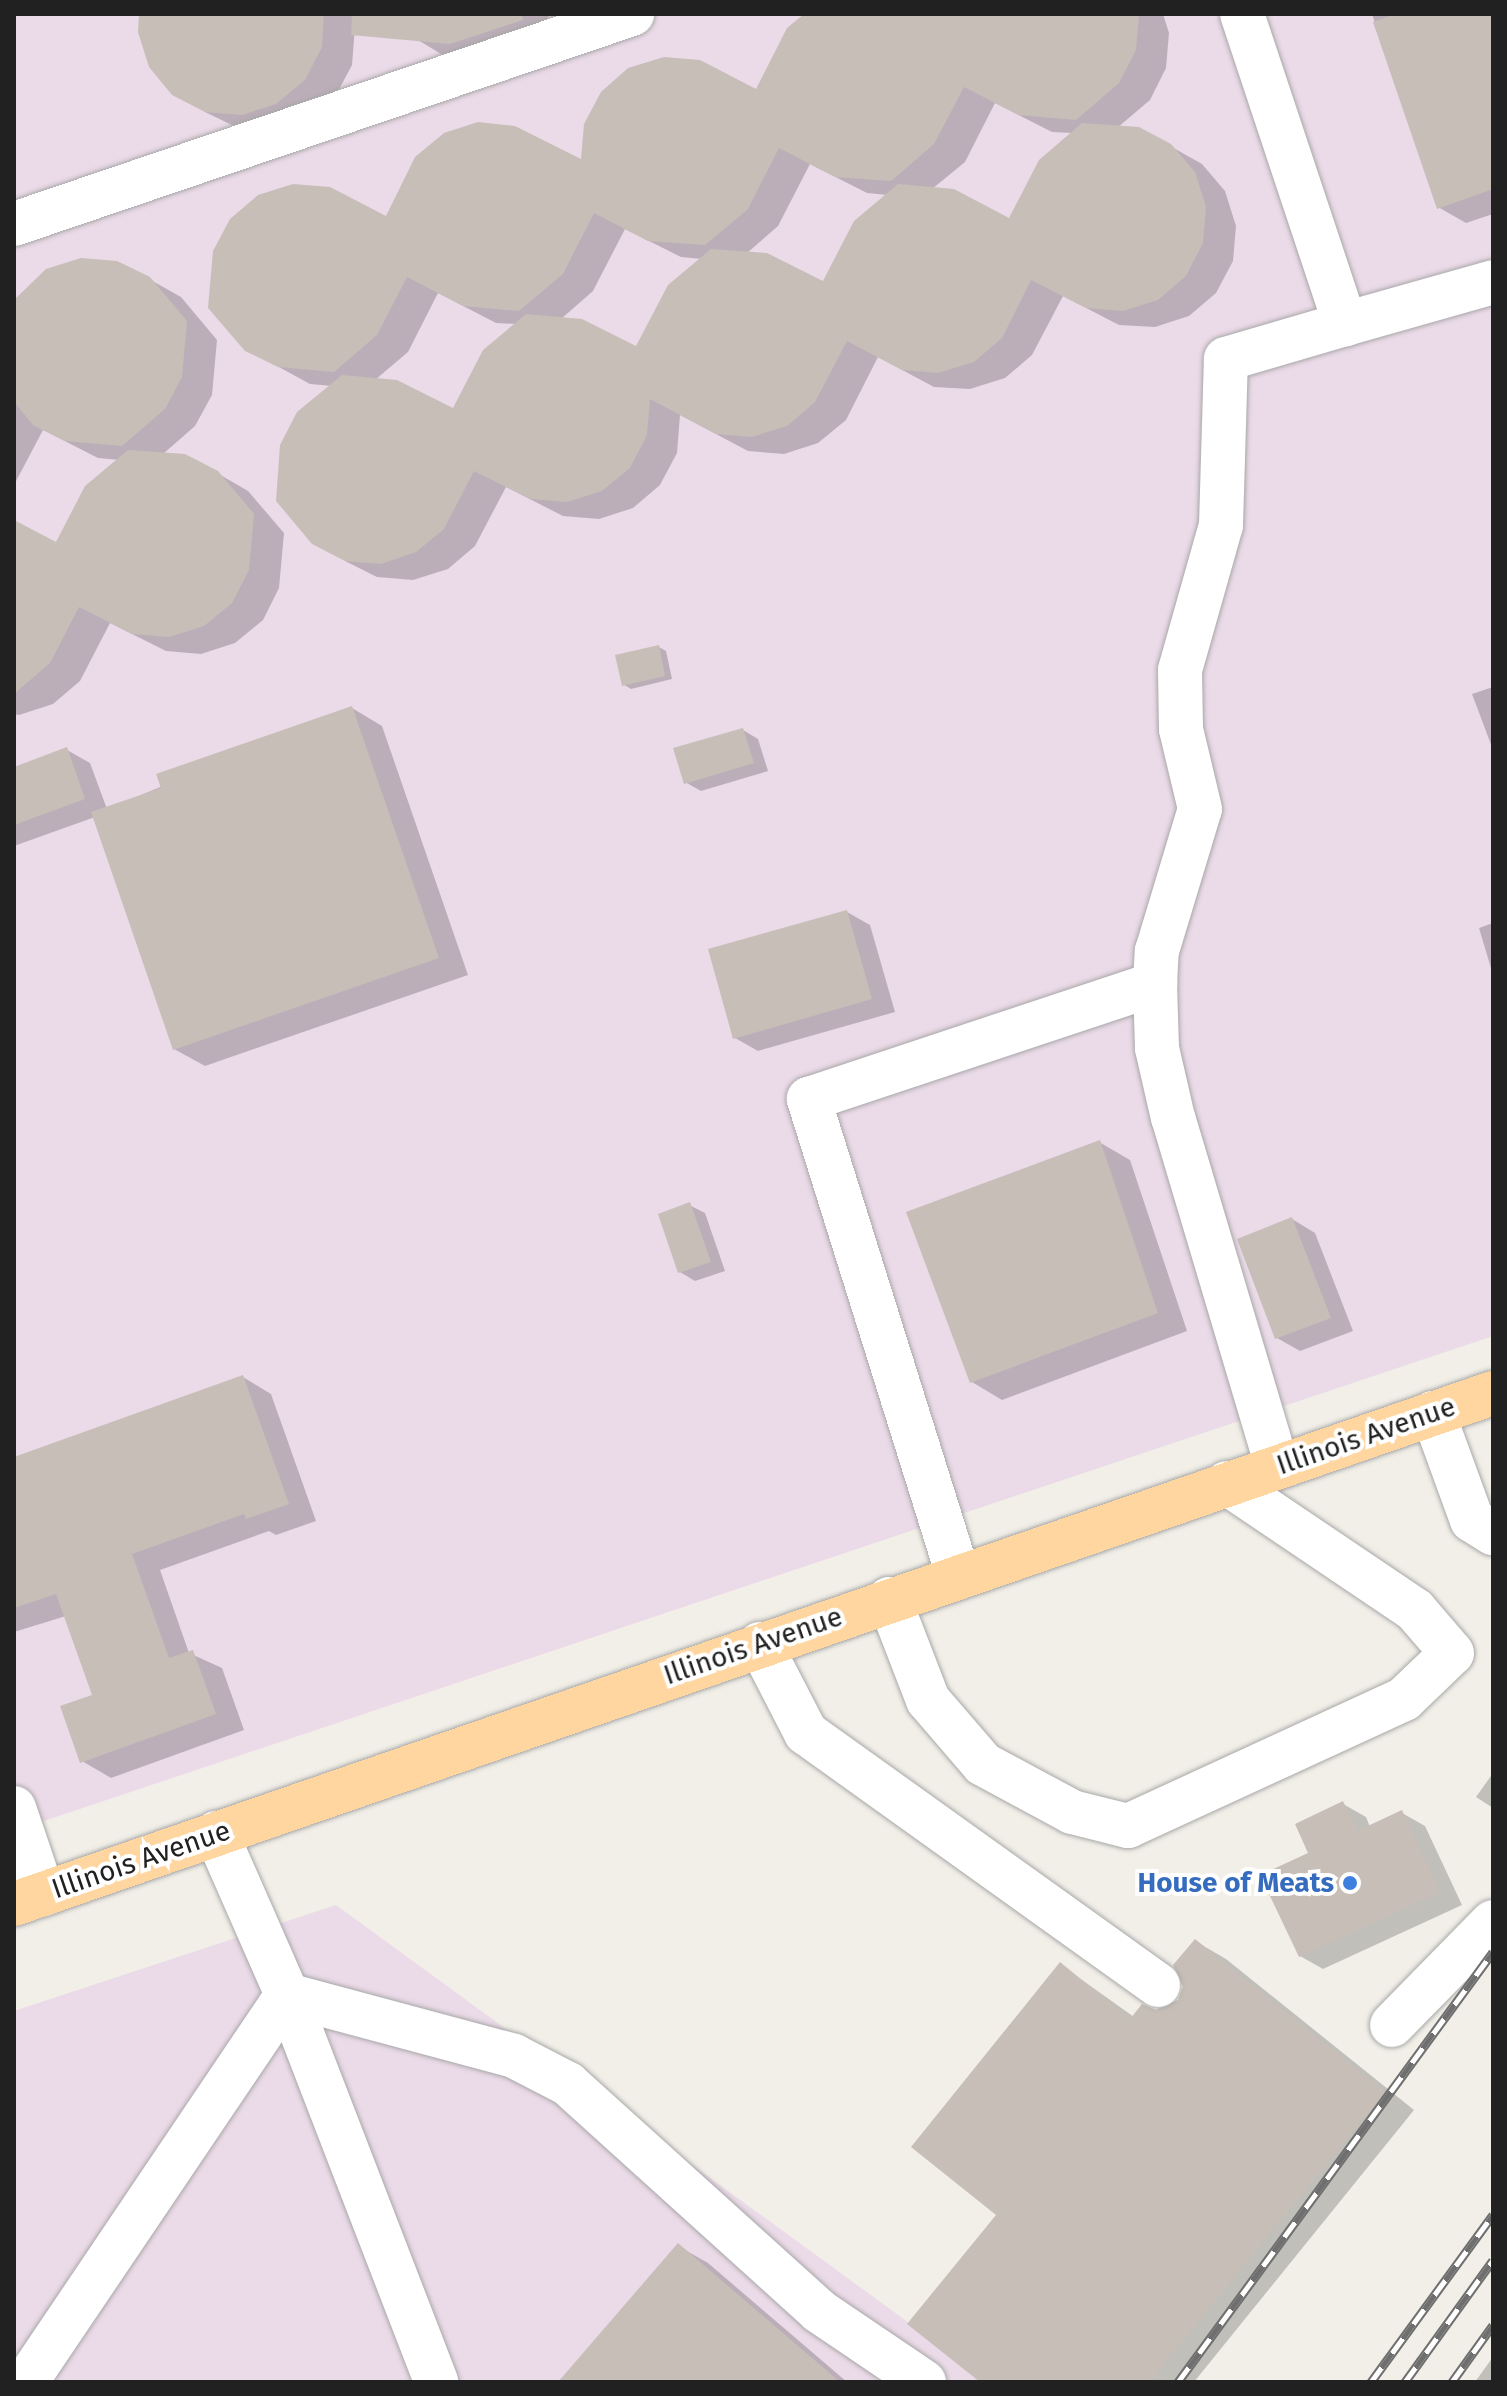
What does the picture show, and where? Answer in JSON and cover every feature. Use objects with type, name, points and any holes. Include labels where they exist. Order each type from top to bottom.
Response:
[{"type":"main road","name":"Illinois Avenue","points":[[28,1899],[958,1575],[1493,1393]]},
{"type":"lane","points":[[14,224],[632,14]]},
{"type":"lane","points":[[1242,14],[1345,324]]},
{"type":"lane","points":[[1277,1466],[1173,1118],[1157,1048],[1155,984],[1164,924],[1200,809],[1181,729],[1180,670],[1221,525],[1226,359],[1493,282]]},
{"type":"lane","points":[[958,1575],[809,1099],[1155,984]]},
{"type":"lane","points":[[1433,1413],[1472,1520],[1493,1533]]},
{"type":"lane","points":[[889,1599],[928,1700],[983,1764],[1072,1812],[1128,1826],[1404,1699],[1452,1653],[1415,1610],[1227,1483]]},
{"type":"lane","points":[[760,1644],[806,1733],[1158,1985]]},
{"type":"lane","points":[[14,1808],[28,1899]]},
{"type":"lane","points":[[216,1833],[287,1995],[436,2382]]},
{"type":"lane","points":[[1392,2025],[1493,1922]]},
{"type":"lane","points":[[26,2382],[287,1995]]},
{"type":"lane","points":[[287,1995],[514,2056],[568,2084],[819,2311],[924,2382]]},
{"type":"shaded area","points":[[14,14],[1493,14],[1493,1336],[14,1831]]},
{"type":"shaded area","points":[[336,1905],[990,2382],[14,2382],[14,2011]]},
{"type":"building","points":[[139,14],[324,14],[322,47],[305,80],[276,104],[242,115],[205,112],[172,95],[149,67],[138,32]]},
{"type":"building","points":[[352,14],[522,14],[523,20],[450,44],[351,35]]},
{"type":"building","points":[[804,14],[1139,14],[1136,50],[1119,83],[1076,120],[1019,115],[964,87],[934,144],[891,181],[835,177],[779,148],[748,209],[705,245],[648,241],[594,213],[563,274],[519,311],[463,306],[407,277],[377,335],[334,372],[278,367],[245,351],[208,308],[213,251],[230,219],[258,195],[293,184],[330,187],[386,216],[415,157],[444,133],[478,122],[515,126],[581,159],[584,124],[601,92],[628,68],[664,57],[700,60],[756,89],[787,28]]},
{"type":"building","points":[[1395,14],[1493,14],[1493,189],[1437,209],[1373,22]]},
{"type":"building","points":[[1082,123],[1139,127],[1171,144],[1195,172],[1206,207],[1203,243],[1186,276],[1158,300],[1123,311],[1086,308],[1031,280],[1002,338],[974,362],[938,373],[902,370],[847,341],[815,402],[787,426],[752,437],[716,434],[650,399],[647,435],[630,468],[602,491],[567,502],[531,499],[474,471],[444,529],[416,552],[381,564],[345,561],[312,544],[276,501],[280,445],[297,412],[342,375],[397,380],[453,408],[483,350],[526,314],[582,319],[636,346],[668,285],[711,249],[767,253],[823,281],[854,221],[898,184],[954,189],[1009,218],[1039,160]]},
{"type":"building","points":[[81,258],[117,261],[150,277],[187,321],[182,377],[165,409],[122,446],[65,441],[33,425],[14,402],[14,300],[46,269]]},
{"type":"building","points":[[128,450],[185,454],[218,471],[254,514],[249,570],[232,603],[204,626],[169,637],[133,634],[79,607],[50,663],[14,694],[14,520],[56,542],[85,486]]},
{"type":"building","points":[[659,645],[665,676],[622,686],[615,655]]},
{"type":"building","points":[[352,706],[439,958],[173,1050],[91,812],[161,788],[156,774]]},
{"type":"building","points":[[743,728],[754,763],[684,784],[673,748]]},
{"type":"building","points":[[67,747],[85,799],[14,825],[14,767]]},
{"type":"building","points":[[847,910],[872,999],[733,1039],[708,949]]},
{"type":"building","points":[[1100,1140],[1158,1313],[970,1383],[906,1212]]},
{"type":"building","points":[[690,1202],[711,1262],[678,1273],[658,1214]]},
{"type":"building","points":[[1292,1217],[1331,1318],[1275,1339],[1237,1239]]},
{"type":"building","points":[[243,1375],[289,1504],[246,1519],[244,1514],[132,1554],[169,1658],[193,1650],[216,1714],[80,1763],[60,1706],[92,1695],[56,1594],[14,1608],[14,1457]]},
{"type":"building","name":"House of Meats","points":[[1343,1801],[1357,1831],[1402,1810],[1440,1892],[1299,1957],[1260,1875],[1308,1853],[1295,1824]]},
{"type":"building","points":[[1195,1939],[1385,2092],[1149,2382],[980,2382],[907,2324],[996,2215],[911,2147],[1060,1962],[1130,2019],[1142,2004],[1156,2010],[1178,2000],[1183,1987],[1173,1965]]},
{"type":"building","points":[[678,2243],[840,2382],[558,2382]]},
{"type":"railway","points":[[1178,2382],[1493,1952]]},
{"type":"railway","points":[[1371,2382],[1493,2215]]},
{"type":"railway","points":[[1405,2382],[1493,2260]]},
{"type":"railway","points":[[1452,2382],[1493,2325]]},
{"type":"place","name":"House of Meats","points":[[1350,1883]]}]
